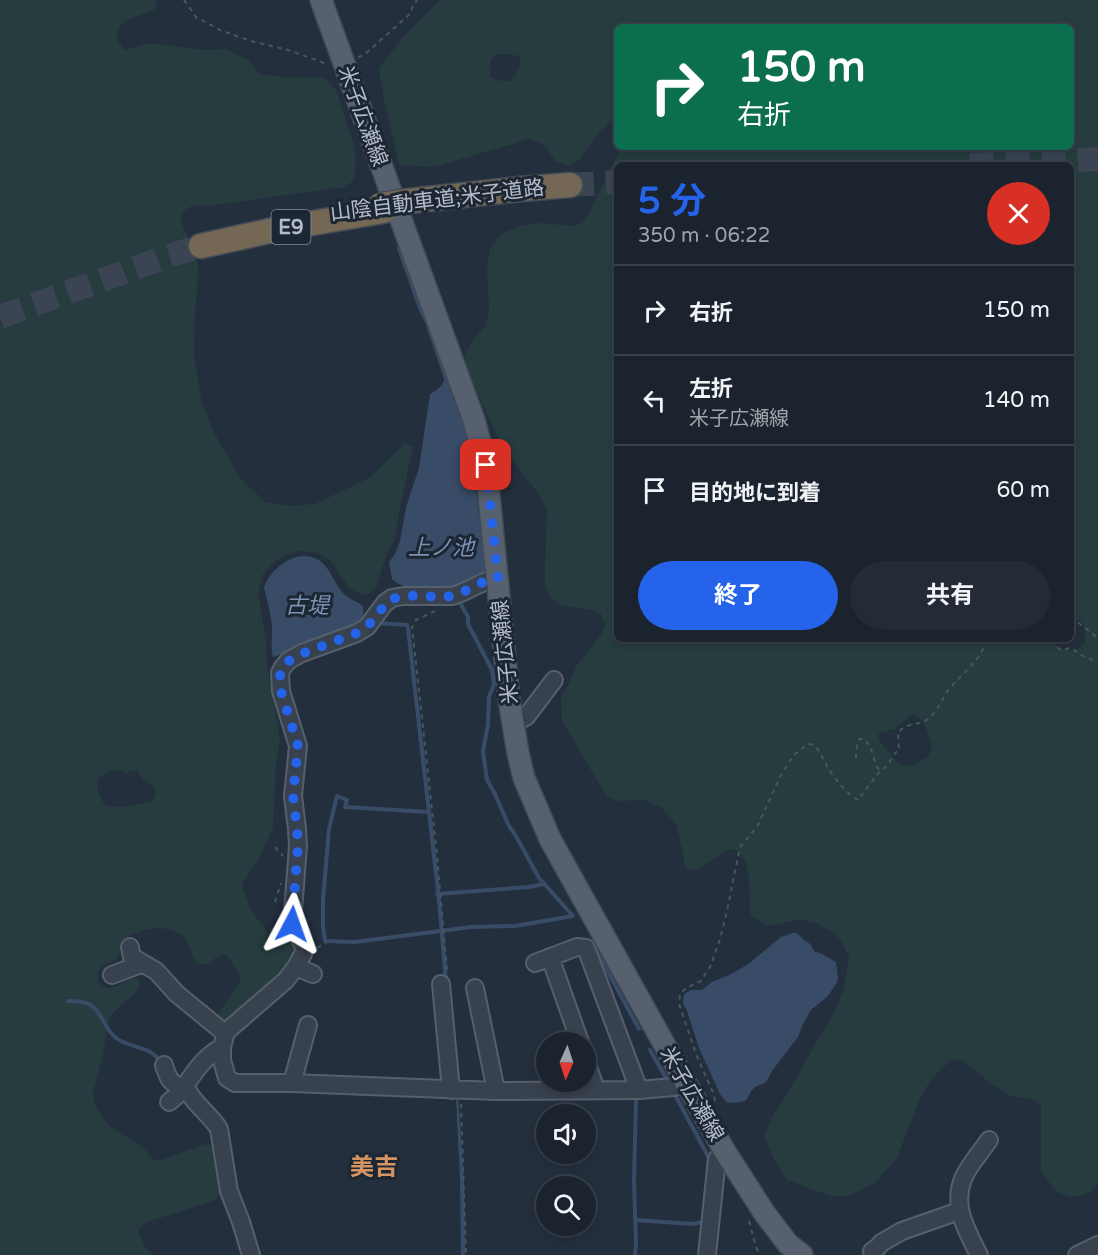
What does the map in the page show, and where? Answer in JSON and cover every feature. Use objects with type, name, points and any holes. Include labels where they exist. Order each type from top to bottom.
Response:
[{"type":"highway","name":"山陰自動車道;米子道路","points":[[200,242],[381,208],[570,187]]},
{"type":"main road","name":"米子広瀬線","points":[[321,0],[474,420],[486,465],[513,723],[524,778],[550,839],[724,1150],[759,1205],[788,1244],[802,1255]]},
{"type":"street","points":[[170,1102],[186,1088],[204,1059],[286,980],[296,968],[303,954],[303,945],[292,924],[298,846],[293,796],[298,746],[281,691],[280,673],[286,663],[296,656],[367,627],[392,598],[452,596],[488,579],[498,578]]},
{"type":"street","points":[[513,723],[526,717],[554,680]]},
{"type":"street","points":[[130,947],[132,957],[156,971],[177,994],[221,1030],[224,1039],[222,1060],[224,1070],[227,1078],[234,1083],[292,1083],[456,1091],[536,1091]]},
{"type":"street","points":[[575,1032],[543,960],[577,947],[586,948],[639,1090]]},
{"type":"street","points":[[112,975],[141,964]]},
{"type":"street","points":[[296,968],[313,974]]},
{"type":"street","points":[[444,982],[456,1091]]},
{"type":"street","points":[[475,988],[496,1091]]},
{"type":"street","points":[[292,1083],[308,1025]]},
{"type":"street","points":[[163,1074],[178,1087],[186,1088],[219,1129],[229,1191],[251,1255]]},
{"type":"street","points":[[596,1090],[675,1087],[683,1079]]},
{"type":"street","points":[[979,1255],[959,1211],[959,1197],[963,1177],[989,1140]]},
{"type":"street","points":[[707,1255],[717,1159],[724,1150]]},
{"type":"street","points":[[229,1191],[227,1201],[232,1230]]},
{"type":"street","points":[[871,1254],[881,1243],[902,1231],[959,1211]]},
{"type":"street","points":[[1077,1255],[1098,1245]]},
{"type":"path","points":[[184,0],[196,17],[220,30],[330,65],[344,63],[364,55],[411,13],[417,0]]},
{"type":"path","points":[[444,982],[436,846],[412,627],[416,620],[449,603],[452,596]]},
{"type":"path","points":[[1074,619],[1098,638]]},
{"type":"path","points":[[703,1113],[714,1104],[714,1095],[696,1054],[679,1004],[681,994],[686,988],[702,981],[711,965],[727,911],[740,847],[757,827],[782,773],[794,755],[808,744],[814,745],[840,783],[858,800],[898,750],[898,732],[901,728],[928,719],[949,689],[978,658],[986,642]]},
{"type":"path","points":[[1054,642],[1061,650],[1071,648],[1098,663]]},
{"type":"path","points":[[856,758],[857,743],[860,739],[864,739],[870,745],[876,766],[880,771]]},
{"type":"path","points":[[456,1091],[466,1255]]},
{"type":"path","points":[[759,1205],[749,1212],[748,1217],[760,1255]]},
{"type":"green space","points":[[0,0],[157,0],[155,10],[129,19],[120,26],[116,38],[125,50],[149,43],[203,50],[225,49],[249,61],[260,74],[325,78],[336,90],[355,149],[355,174],[352,182],[344,187],[194,206],[185,210],[180,218],[198,263],[194,356],[201,399],[212,429],[240,478],[265,502],[290,506],[315,504],[369,478],[405,443],[413,447],[394,541],[386,556],[376,587],[370,593],[363,595],[349,588],[331,561],[315,552],[295,551],[275,561],[263,574],[258,594],[280,740],[276,763],[273,827],[259,859],[242,884],[250,909],[268,933],[288,937],[293,951],[290,963],[224,1025],[217,1019],[218,1015],[241,978],[227,955],[219,956],[206,964],[196,962],[187,941],[175,931],[158,928],[134,934],[125,940],[117,958],[99,971],[99,982],[104,987],[112,988],[135,978],[140,984],[136,992],[109,1018],[102,1059],[93,1091],[96,1108],[109,1126],[143,1147],[154,1160],[162,1160],[205,1144],[210,1145],[216,1157],[222,1191],[210,1202],[147,1222],[142,1226],[139,1232],[145,1247],[152,1255],[0,1255]],"holes":[[[121,769],[125,773],[136,770],[143,779],[155,787],[156,795],[152,801],[122,807],[104,804],[97,788],[98,778]]]},
{"type":"green space","points":[[440,0],[1098,0],[1098,1184],[1090,1192],[1080,1196],[1070,1196],[1056,1192],[1041,1171],[1041,1106],[1034,1100],[1011,1096],[960,1059],[952,1060],[930,1081],[919,1101],[897,1158],[875,1183],[851,1195],[833,1197],[787,1180],[764,1136],[773,1115],[836,1010],[844,988],[849,957],[842,942],[834,933],[816,923],[800,919],[774,925],[764,924],[751,916],[748,869],[741,854],[734,849],[727,850],[698,869],[691,870],[684,864],[676,824],[661,807],[644,800],[619,801],[607,797],[562,721],[561,697],[577,665],[601,635],[605,625],[601,614],[592,610],[560,605],[549,596],[545,584],[547,510],[539,494],[503,449],[468,373],[465,355],[475,337],[485,327],[489,310],[487,267],[490,248],[500,235],[519,226],[540,223],[574,226],[582,223],[620,150],[1074,150],[1074,24],[614,24],[614,118],[594,138],[580,160],[568,165],[555,161],[545,145],[530,139],[434,167],[399,165],[379,68],[403,37]],"holes":[[[494,55],[519,56],[519,67],[510,81],[490,77],[491,60]],[[912,714],[917,716],[926,727],[932,746],[928,757],[911,766],[899,764],[884,747],[878,735],[881,732],[895,729]]]},
{"type":"water","name":"上ノ池","points":[[447,374],[467,435],[473,465],[486,575],[451,590],[437,591],[411,588],[397,583],[392,579],[389,562],[400,541],[406,507],[419,468],[430,394],[436,391]]},
{"type":"water","name":"古堤","points":[[301,556],[322,562],[342,592],[362,605],[362,617],[356,628],[273,657],[271,622],[264,587],[278,567]]},
{"type":"water","points":[[797,933],[810,944],[815,952],[836,962],[838,979],[827,997],[811,1010],[798,1037],[765,1083],[755,1087],[746,1100],[727,1103],[720,1094],[699,1048],[683,1004],[684,995],[691,990],[702,990],[712,982],[747,965],[781,937]]},
{"type":"water","points":[[454,1095],[458,1095],[464,1180],[465,1255],[461,1255],[460,1180]]},
{"type":"waterway","points":[[399,248],[446,378]]},
{"type":"waterway","points":[[429,812],[345,807],[347,800],[337,796],[329,829],[323,900],[325,941],[355,942],[471,927],[515,926],[573,916],[539,878],[508,824],[487,780],[483,751],[488,725],[489,697],[494,684],[492,670],[458,599]]},
{"type":"waterway","points":[[377,623],[407,625],[408,628],[446,981]]},
{"type":"waterway","points":[[437,894],[544,884]]},
{"type":"waterway","points":[[597,952],[639,1029]]},
{"type":"waterway","points":[[68,1001],[91,1005],[116,1038],[152,1053],[161,1063]]},
{"type":"waterway","points":[[650,1050],[669,1083]]},
{"type":"waterway","points":[[674,1093],[710,1160]]},
{"type":"waterway","points":[[635,1255],[636,1098]]},
{"type":"waterway","points":[[636,1220],[692,1224],[702,1222]]},
{"type":"tunnel","points":[[1034,162],[1098,159]]},
{"type":"tunnel","points":[[570,185],[614,182]]},
{"type":"tunnel","points":[[0,317],[201,246]]},
{"type":"district","name":"美吉","points":[[374,1167]]},
{"type":"route","points":[[292,924],[298,846],[293,796],[298,746],[281,691],[280,673],[286,663],[296,656],[367,627],[392,598],[452,596],[488,579],[498,578],[486,465]]}]
